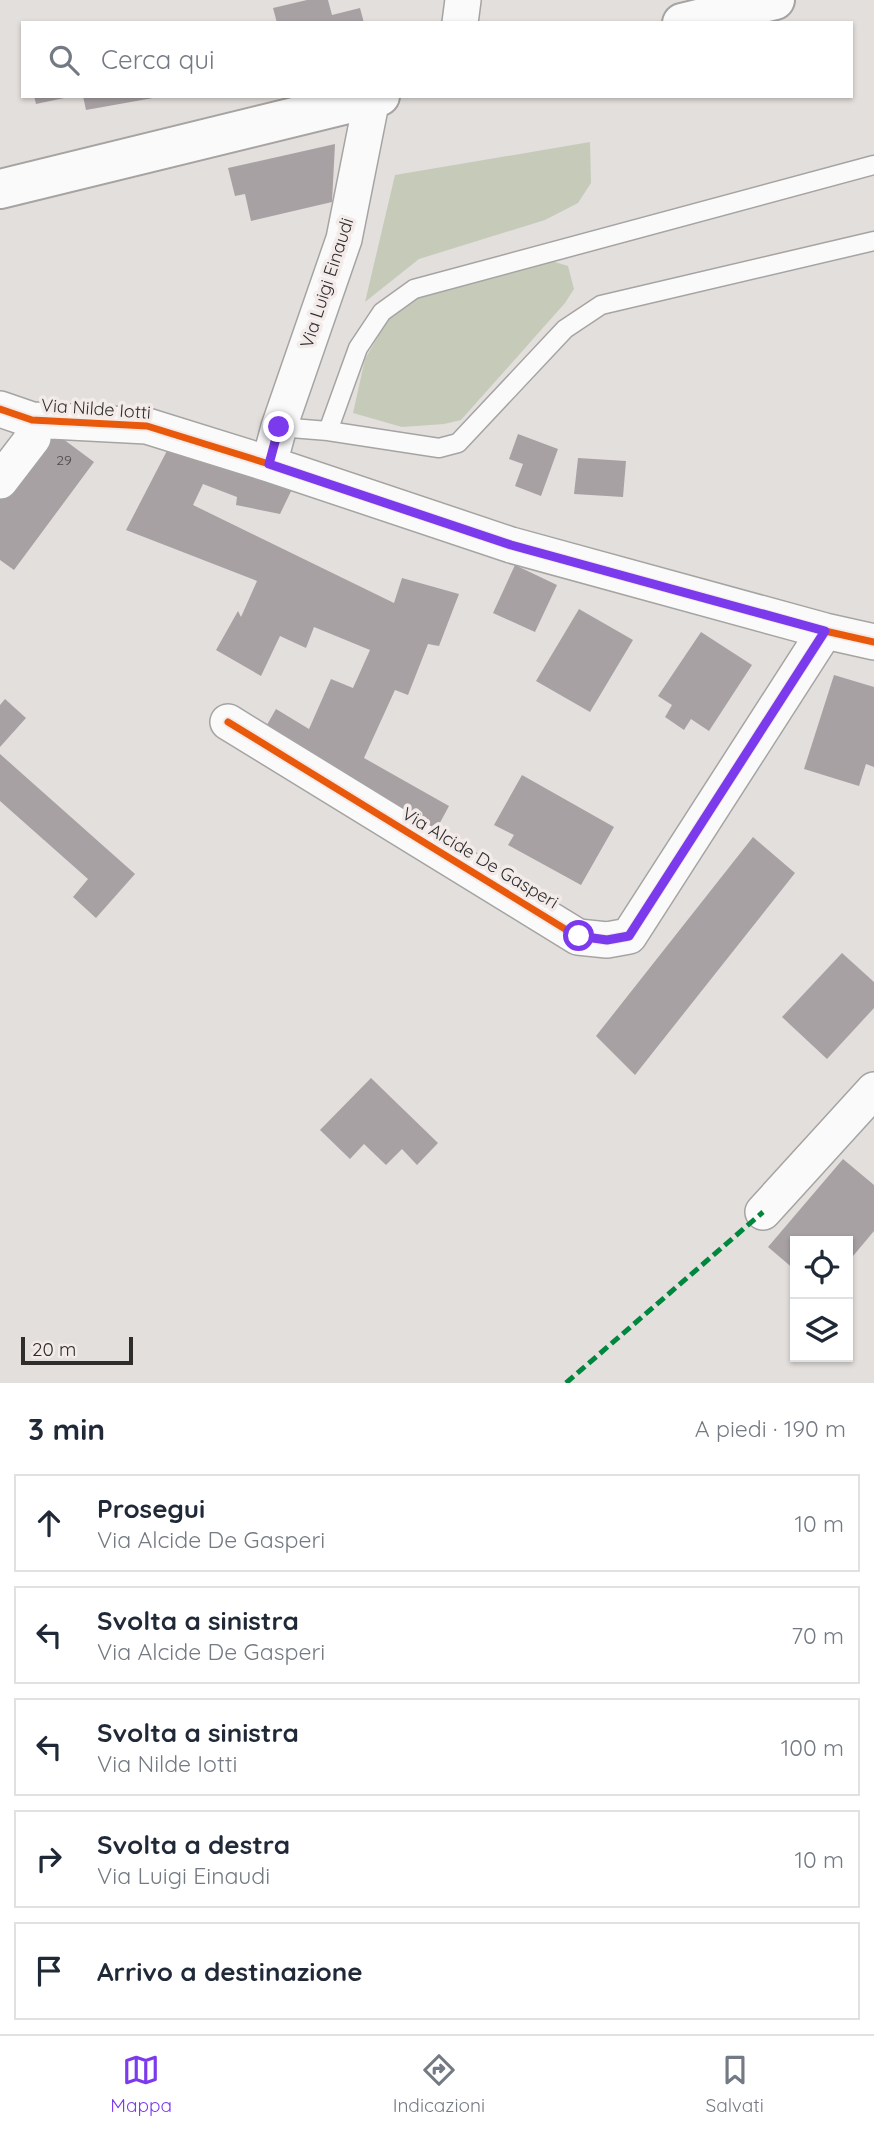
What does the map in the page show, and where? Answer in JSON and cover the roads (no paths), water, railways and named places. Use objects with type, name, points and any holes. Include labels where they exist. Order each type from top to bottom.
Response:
[{"type":"main road","points":[[690,21],[775,0]]},
{"type":"main road","points":[[0,189],[372,98]]},
{"type":"street","points":[[460,21],[463,0]]},
{"type":"street","name":"Via Luigi Einaudi","points":[[269,464],[279,427],[344,239],[376,98]]},
{"type":"street","name":"Via Nilde Iotti","points":[[0,409],[32,420],[147,426],[511,545],[874,642]]},
{"type":"street","points":[[0,481],[33,438],[32,420]]},
{"type":"street","name":"Via Alcide De Gasperi","points":[[228,722],[579,936],[607,940],[629,936],[825,631]]},
{"type":"street","points":[[762,1212],[874,1090]]},
{"type":"lane","points":[[328,431],[358,348],[382,313],[414,289],[874,165]]},
{"type":"lane","points":[[279,427],[328,431],[439,449],[458,443],[565,329],[601,305],[874,241]]}]
